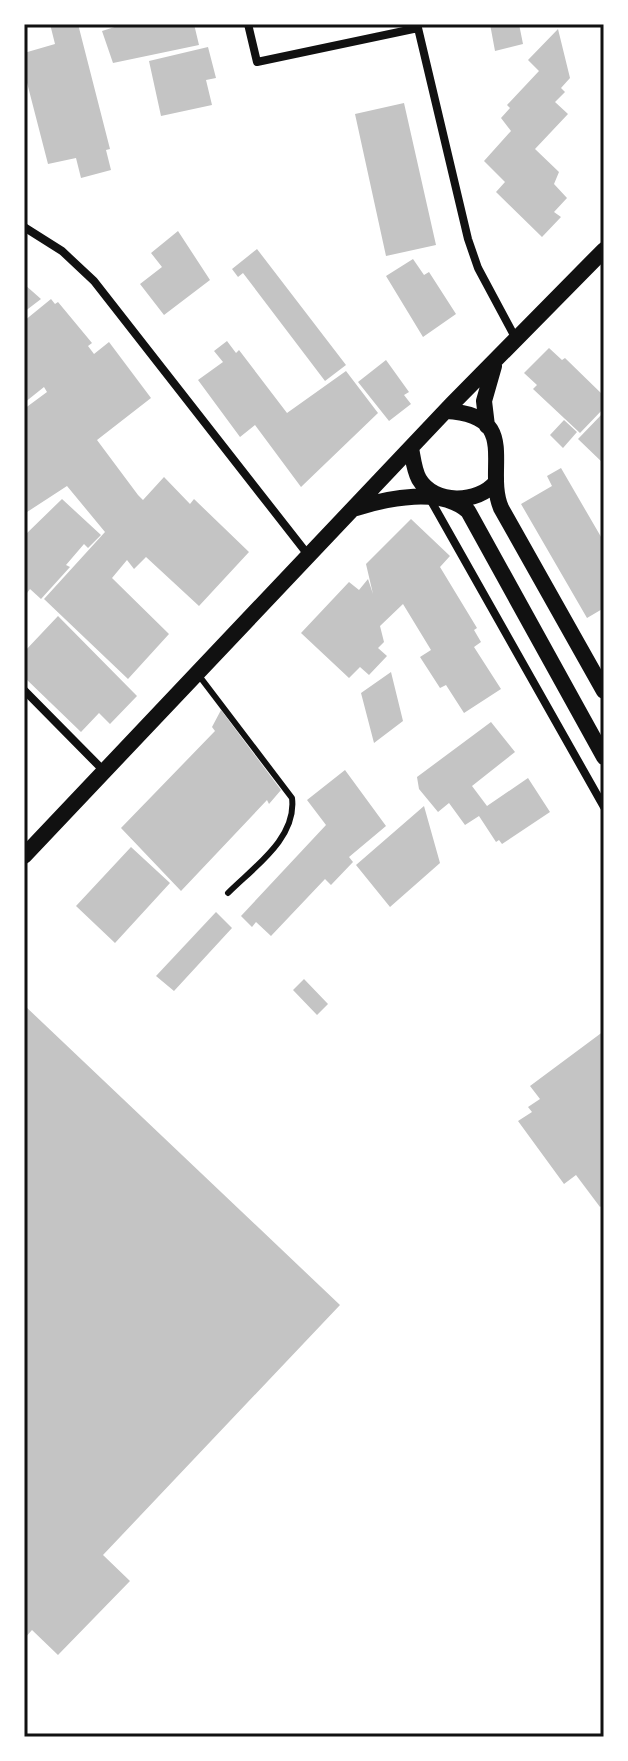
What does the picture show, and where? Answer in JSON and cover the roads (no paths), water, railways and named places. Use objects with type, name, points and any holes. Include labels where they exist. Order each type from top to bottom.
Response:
[{"type":"main road","points":[[24,856],[446,411],[604,250]]},
{"type":"main road","points":[[499,358],[486,389],[484,413],[498,453],[495,492],[501,508],[604,691]]},
{"type":"main road","points":[[446,411],[461,412],[487,426]]},
{"type":"main road","points":[[411,448],[419,479],[468,511],[480,529],[604,757]]},
{"type":"main road","points":[[356,508],[389,499],[452,499],[483,493],[496,482]]},
{"type":"street","points":[[248,24],[257,62],[418,26],[468,239],[478,268],[516,340]]},
{"type":"street","points":[[24,227],[62,251],[94,281],[309,556]]},
{"type":"street","points":[[429,498],[604,807]]},
{"type":"street","points":[[24,690],[104,772]]},
{"type":"lane","points":[[197,673],[292,798],[294,812],[287,833],[228,893]]}]
